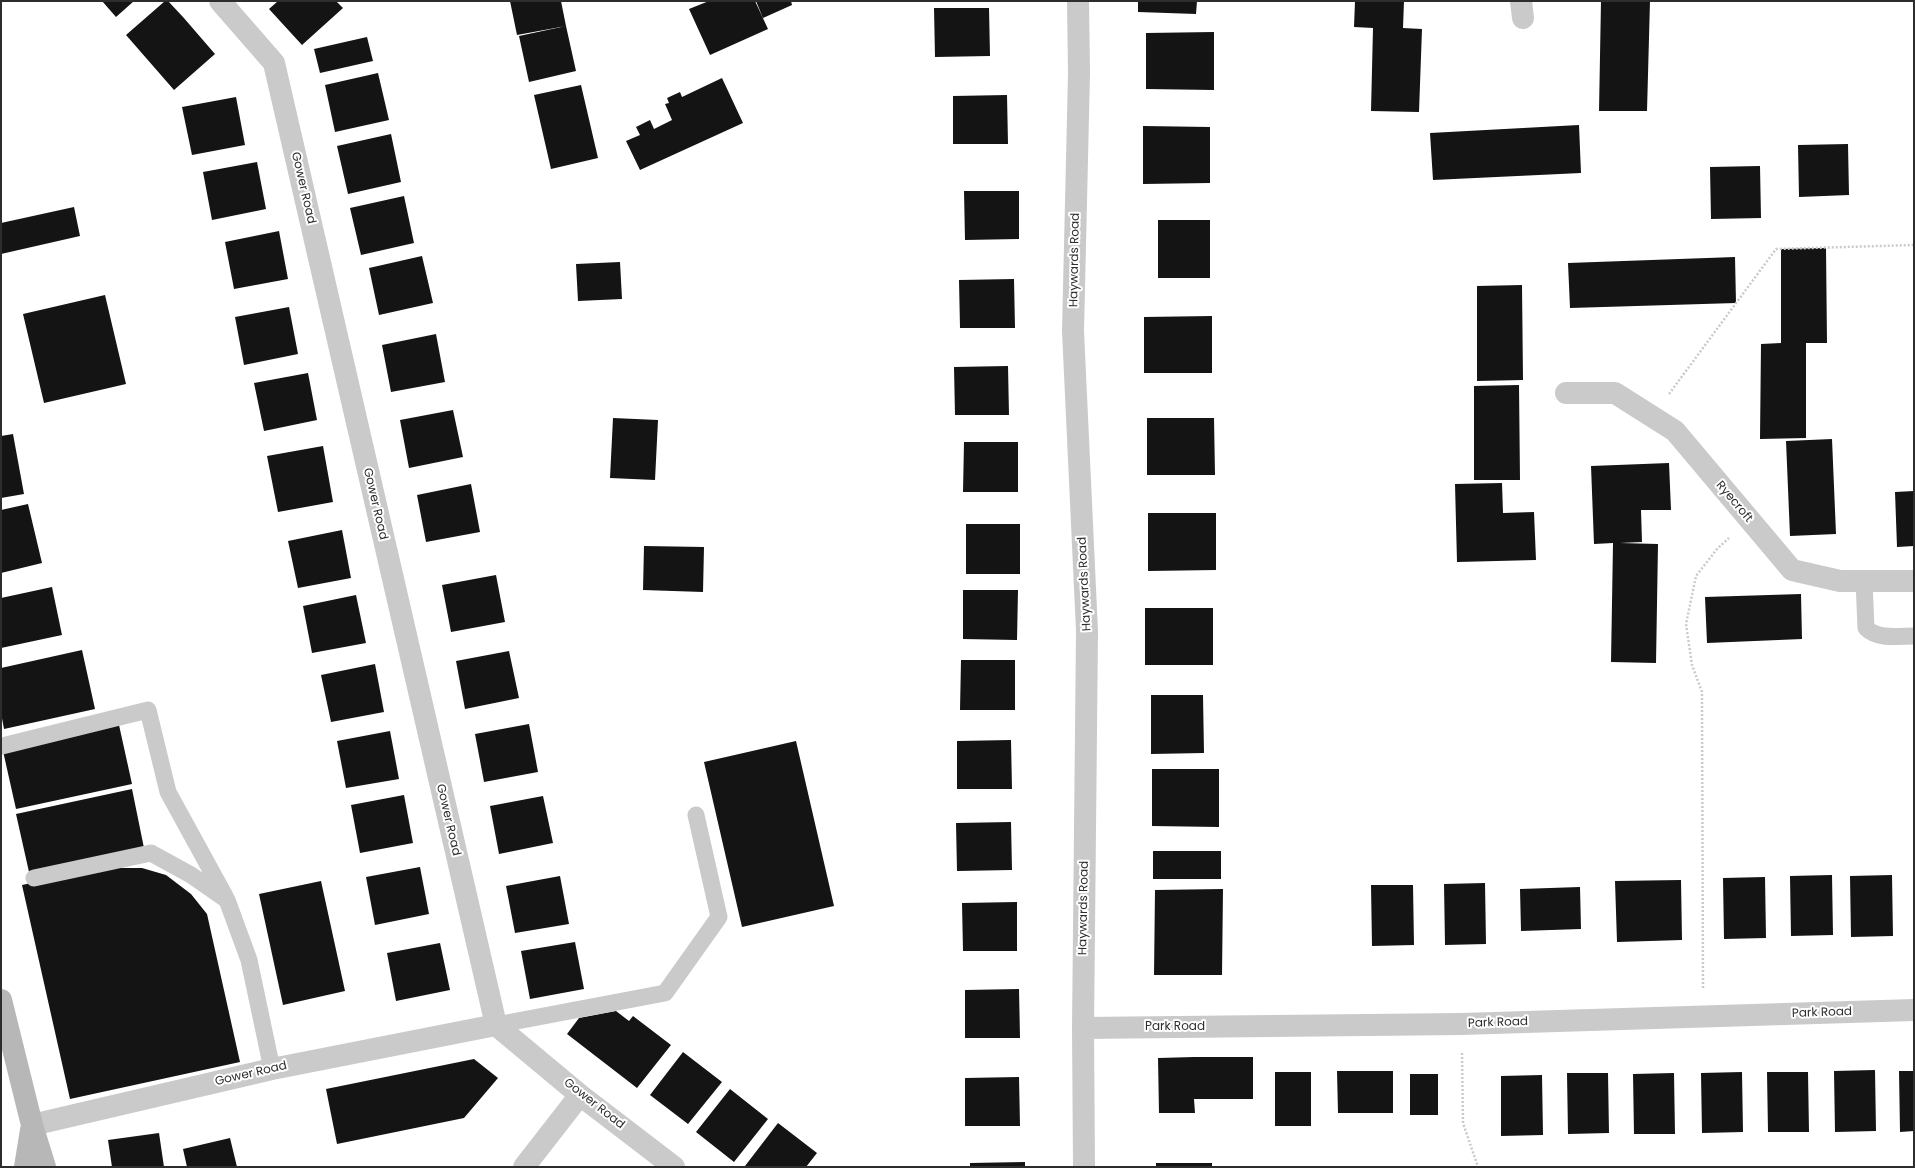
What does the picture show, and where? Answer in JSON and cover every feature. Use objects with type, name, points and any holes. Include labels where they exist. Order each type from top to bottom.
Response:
[{"type":"main road","points":[[1,1000],[32,1125],[45,1167]]},
{"type":"main road","points":[[25,1167],[32,1125]]},
{"type":"street","name":"Gower Road","points":[[220,1],[274,63],[496,1025],[580,1095],[674,1167]]},
{"type":"street","name":"Haywards Road","points":[[1078,1],[1079,73],[1073,331],[1087,631],[1083,1028],[1084,1167]]},
{"type":"street","name":"Ryecroft","points":[[1566,393],[1615,393],[1675,431],[1792,570],[1840,581],[1914,581]]},
{"type":"street","name":"Park Road","points":[[1083,1028],[1461,1024],[1914,1010]]},
{"type":"street","name":"Gower Road","points":[[32,1125],[272,1069],[496,1025]]},
{"type":"street","points":[[524,1167],[580,1095]]},
{"type":"lane","points":[[1864,581],[1866,628],[1871,632],[1886,636],[1914,636]]},
{"type":"lane","points":[[2,746],[148,710],[168,792],[227,900],[249,960],[272,1069]]},
{"type":"lane","points":[[496,1025],[665,992],[719,917],[696,815]]},
{"type":"lane","points":[[34,878],[151,853],[191,875],[227,900]]},
{"type":"path","points":[[1652,417],[1776,249],[1914,245]]},
{"type":"path","points":[[1703,1017],[1702,692],[1692,665],[1686,624],[1696,576],[1717,549],[1749,520]]},
{"type":"path","points":[[1461,1024],[1463,1123],[1478,1167]]},
{"type":"building","points":[[102,1],[134,1],[116,17]]},
{"type":"building","points":[[165,1],[168,1],[215,54],[174,90],[126,35]]},
{"type":"building","points":[[278,1],[336,1],[343,8],[302,45],[269,9]]},
{"type":"building","points":[[510,1],[561,1],[566,26],[517,35]]},
{"type":"building","points":[[709,1],[755,1],[768,29],[710,55],[689,9]]},
{"type":"building","points":[[756,1],[791,1],[792,5],[763,18]]},
{"type":"building","points":[[1138,1],[1197,1],[1196,14],[1138,12]]},
{"type":"building","points":[[1355,1],[1404,1],[1403,28],[1422,29],[1419,112],[1371,111],[1373,28],[1354,27]]},
{"type":"building","points":[[1601,1],[1650,1],[1647,111],[1599,111]]},
{"type":"building","points":[[934,8],[989,8],[990,56],[935,57]]},
{"type":"building","points":[[566,26],[576,71],[529,82],[519,36]]},
{"type":"building","points":[[1214,32],[1214,90],[1146,89],[1146,33]]},
{"type":"building","points":[[367,37],[373,61],[320,73],[314,49]]},
{"type":"building","points":[[378,73],[389,120],[335,132],[325,85]]},
{"type":"building","points":[[722,78],[743,123],[640,170],[626,141],[640,135],[636,127],[650,120],[654,129],[672,120],[665,104],[669,103],[667,98],[680,92],[682,97]]},
{"type":"building","points":[[581,85],[598,158],[551,169],[534,95]]},
{"type":"building","points":[[1007,95],[1008,144],[953,144],[953,96]]},
{"type":"building","points":[[236,97],[245,145],[192,155],[182,107]]},
{"type":"building","points":[[1579,125],[1581,173],[1433,180],[1430,133]]},
{"type":"building","points":[[1143,126],[1210,127],[1210,183],[1143,184]]},
{"type":"building","points":[[391,134],[401,182],[348,194],[337,146]]},
{"type":"building","points":[[1848,144],[1849,195],[1799,197],[1798,145]]},
{"type":"building","points":[[257,162],[266,209],[212,220],[203,172]]},
{"type":"building","points":[[1760,166],[1761,218],[1711,219],[1710,167]]},
{"type":"building","points":[[964,191],[1019,191],[1019,239],[965,240]]},
{"type":"building","points":[[404,196],[414,243],[361,255],[350,208]]},
{"type":"building","points":[[74,207],[80,236],[1,254],[1,223]]},
{"type":"building","points":[[1158,220],[1210,220],[1210,278],[1158,278]]},
{"type":"building","points":[[279,231],[288,279],[234,289],[225,242]]},
{"type":"building","points":[[1826,248],[1827,343],[1806,343],[1806,438],[1760,439],[1761,344],[1781,343],[1781,249]]},
{"type":"building","points":[[422,256],[433,303],[379,315],[369,268]]},
{"type":"building","points":[[1735,257],[1736,303],[1570,308],[1568,263]]},
{"type":"building","points":[[620,262],[622,299],[578,301],[576,264]]},
{"type":"building","points":[[1014,279],[1015,328],[960,328],[959,280]]},
{"type":"building","points":[[1522,285],[1523,380],[1477,381],[1477,286]]},
{"type":"building","points":[[105,295],[126,384],[44,403],[23,314]]},
{"type":"building","points":[[289,307],[298,354],[244,365],[235,317]]},
{"type":"building","points":[[1212,316],[1212,373],[1144,373],[1144,317]]},
{"type":"building","points":[[436,334],[445,382],[391,392],[382,345]]},
{"type":"building","points":[[1008,366],[1009,415],[955,415],[954,367]]},
{"type":"building","points":[[308,373],[317,420],[264,431],[254,383]]},
{"type":"building","points":[[1519,385],[1520,480],[1474,480],[1474,386]]},
{"type":"building","points":[[453,410],[463,457],[409,468],[400,420]]},
{"type":"building","points":[[613,418],[658,420],[655,480],[610,478]]},
{"type":"building","points":[[1147,418],[1214,418],[1215,475],[1147,475]]},
{"type":"building","points":[[13,434],[24,494],[1,498],[1,436]]},
{"type":"building","points":[[1832,439],[1836,534],[1790,536],[1786,441]]},
{"type":"building","points":[[964,442],[1018,442],[1018,492],[963,492]]},
{"type":"building","points":[[323,446],[333,502],[278,512],[267,456]]},
{"type":"building","points":[[1669,463],[1671,510],[1641,510],[1642,542],[1620,543],[1658,544],[1656,663],[1611,662],[1613,543],[1594,544],[1591,466]]},
{"type":"building","points":[[1502,483],[1503,513],[1534,512],[1536,560],[1457,562],[1455,484]]},
{"type":"building","points":[[471,484],[480,532],[426,542],[417,495]]},
{"type":"building","points":[[1914,491],[1914,546],[1897,547],[1895,492]]},
{"type":"building","points":[[28,504],[42,563],[1,573],[1,510]]},
{"type":"building","points":[[1148,513],[1216,513],[1216,570],[1148,571]]},
{"type":"building","points":[[966,524],[1020,524],[1020,574],[966,574]]},
{"type":"building","points":[[342,530],[351,578],[298,588],[288,541]]},
{"type":"building","points":[[644,546],[704,547],[703,592],[643,590]]},
{"type":"building","points":[[496,575],[505,622],[451,632],[442,585]]},
{"type":"building","points":[[52,587],[62,635],[1,648],[1,598]]},
{"type":"building","points":[[963,590],[1018,590],[1017,640],[963,639]]},
{"type":"building","points":[[1801,594],[1802,639],[1707,643],[1705,597]]},
{"type":"building","points":[[356,595],[366,643],[312,653],[303,606]]},
{"type":"building","points":[[1145,608],[1213,608],[1213,665],[1145,665]]},
{"type":"building","points":[[82,650],[95,709],[4,729],[1,713],[1,668]]},
{"type":"building","points":[[509,651],[519,698],[465,709],[456,661]]},
{"type":"building","points":[[961,660],[1015,660],[1015,710],[960,710]]},
{"type":"building","points":[[375,664],[384,712],[331,722],[321,675]]},
{"type":"building","points":[[1151,695],[1203,695],[1204,753],[1151,754]]},
{"type":"building","points":[[529,724],[538,772],[484,782],[475,734]]},
{"type":"building","points":[[119,725],[132,784],[16,809],[3,751]]},
{"type":"building","points":[[390,731],[399,779],[346,788],[337,741]]},
{"type":"building","points":[[1011,740],[1012,789],[957,789],[957,741]]},
{"type":"building","points":[[796,741],[834,906],[742,927],[704,762]]},
{"type":"building","points":[[1152,769],[1219,769],[1219,827],[1152,826]]},
{"type":"building","points":[[132,789],[144,848],[29,872],[16,814]]},
{"type":"building","points":[[404,795],[413,843],[360,853],[351,805]]},
{"type":"building","points":[[543,796],[553,843],[499,854],[490,806]]},
{"type":"building","points":[[1011,822],[1012,870],[957,871],[956,823]]},
{"type":"building","points":[[1153,851],[1221,851],[1221,879],[1153,879]]},
{"type":"building","points":[[420,867],[429,914],[375,925],[366,877]]},
{"type":"building","points":[[102,868],[142,868],[166,875],[191,894],[207,914],[240,1062],[70,1099],[22,885]]},
{"type":"building","points":[[1832,875],[1833,935],[1791,936],[1790,876]]},
{"type":"building","points":[[1892,875],[1893,936],[1851,937],[1850,876]]},
{"type":"building","points":[[560,876],[569,924],[515,933],[506,886]]},
{"type":"building","points":[[1765,877],[1766,938],[1724,939],[1723,878]]},
{"type":"building","points":[[1681,880],[1682,940],[1617,942],[1615,881]]},
{"type":"building","points":[[321,881],[345,991],[283,1005],[259,894]]},
{"type":"building","points":[[1485,883],[1486,944],[1445,945],[1444,884]]},
{"type":"building","points":[[1371,885],[1413,885],[1414,945],[1372,946]]},
{"type":"building","points":[[1580,887],[1581,929],[1521,931],[1520,889]]},
{"type":"building","points":[[1223,889],[1222,975],[1154,975],[1155,890]]},
{"type":"building","points":[[1017,902],[1017,951],[963,951],[962,903]]},
{"type":"building","points":[[575,942],[584,989],[530,999],[521,951]]},
{"type":"building","points":[[440,943],[450,990],[396,1001],[387,953]]},
{"type":"building","points":[[1019,989],[1020,1038],[965,1038],[965,990]]},
{"type":"building","points":[[616,1011],[629,1021],[633,1016],[671,1045],[637,1088],[567,1034],[579,1018]]},
{"type":"building","points":[[683,1052],[722,1082],[688,1124],[650,1095]]},
{"type":"building","points":[[1253,1057],[1253,1099],[1194,1099],[1195,1113],[1159,1113],[1158,1058]]},
{"type":"building","points":[[474,1059],[498,1078],[464,1118],[337,1144],[326,1089]]},
{"type":"building","points":[[1875,1070],[1876,1131],[1835,1132],[1834,1071]]},
{"type":"building","points":[[1337,1071],[1393,1071],[1393,1113],[1338,1113]]},
{"type":"building","points":[[1899,1071],[1914,1071],[1914,1131],[1900,1132]]},
{"type":"building","points":[[1275,1072],[1311,1072],[1311,1126],[1275,1126]]},
{"type":"building","points":[[1742,1072],[1743,1132],[1702,1133],[1701,1073]]},
{"type":"building","points":[[1767,1072],[1808,1072],[1809,1132],[1768,1132]]},
{"type":"building","points":[[1567,1073],[1608,1073],[1609,1133],[1568,1134]]},
{"type":"building","points":[[1674,1073],[1675,1134],[1634,1134],[1633,1074]]},
{"type":"building","points":[[1410,1074],[1438,1074],[1438,1115],[1410,1115]]},
{"type":"building","points":[[1542,1075],[1543,1135],[1501,1136],[1501,1076]]},
{"type":"building","points":[[1019,1077],[1020,1126],[965,1126],[965,1078]]},
{"type":"building","points":[[730,1089],[768,1119],[734,1162],[696,1132]]},
{"type":"building","points":[[778,1123],[817,1153],[806,1167],[746,1167],[745,1166]]},
{"type":"building","points":[[159,1133],[164,1167],[112,1167],[108,1140]]},
{"type":"building","points":[[230,1138],[237,1167],[187,1167],[183,1149]]},
{"type":"building","points":[[1025,1162],[1025,1167],[970,1167],[970,1163]]},
{"type":"building","points":[[1156,1163],[1212,1163],[1212,1167],[1156,1167]]}]
